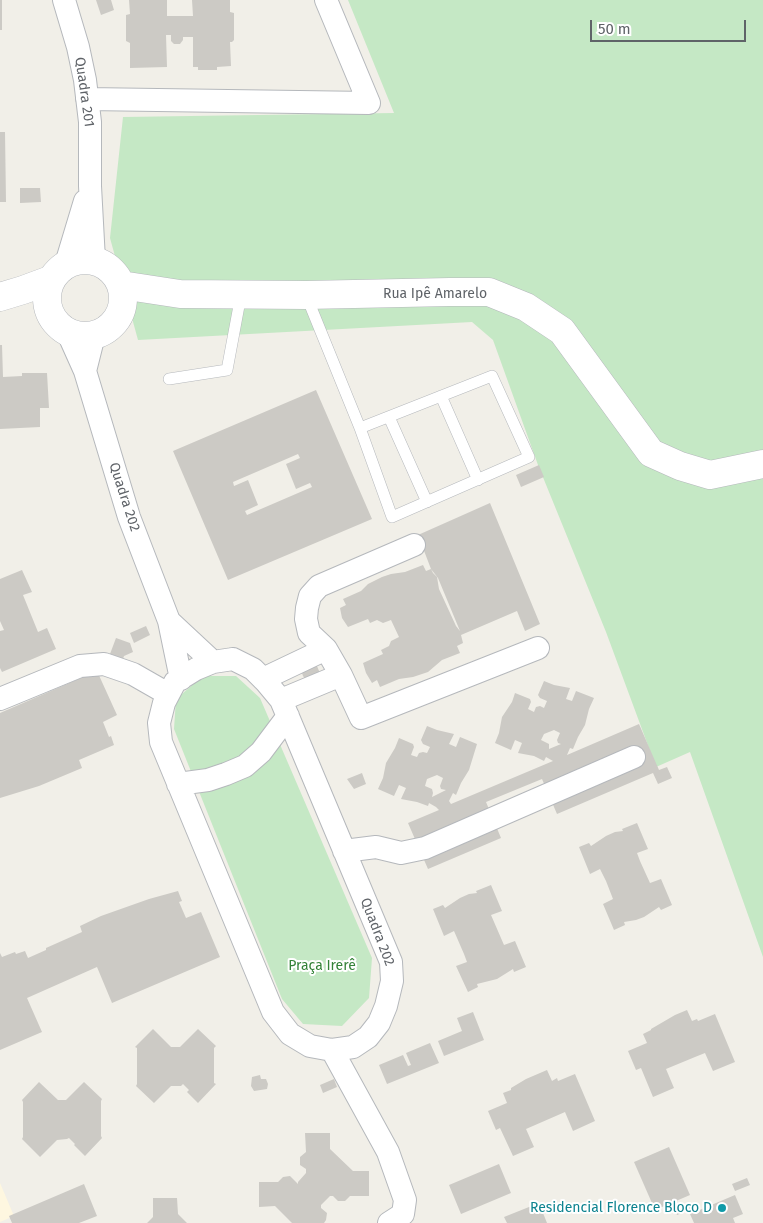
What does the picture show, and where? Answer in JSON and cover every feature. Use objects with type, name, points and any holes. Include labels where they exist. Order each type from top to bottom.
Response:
[{"type":"street","name":"Quadra 201","points":[[64,0],[78,47],[85,80],[90,122],[90,186],[94,260]]},
{"type":"street","points":[[87,99],[369,102],[326,0]]},
{"type":"street","name":"Quadra 201","points":[[58,272],[90,186]]},
{"type":"street","points":[[79,259],[94,260],[103,263],[111,269],[117,277],[121,298],[115,321],[106,330],[71,327],[23,304],[0,298],[23,290],[79,259]]},
{"type":"street","points":[[58,272],[47,290],[46,301],[71,327]]},
{"type":"street","name":"Rua Ipê Amarelo","points":[[121,298],[180,294],[306,295],[489,292],[526,307],[562,331],[651,453],[680,466],[710,475],[763,464]]},
{"type":"street","name":"Quadra 202","points":[[71,327],[129,517],[168,621],[174,686]]},
{"type":"street","points":[[414,545],[319,586],[310,596],[306,619],[309,633],[326,649],[341,675],[361,718],[538,648]]},
{"type":"street","name":"Quadra 202","points":[[168,621],[213,662]]},
{"type":"street","points":[[263,679],[326,649]]},
{"type":"street","name":"Quadra 202","points":[[233,660],[252,669],[263,679],[284,708],[391,962],[392,981],[386,1006],[379,1023],[368,1037],[353,1047],[332,1050],[310,1046],[290,1034],[273,1012],[161,742],[158,723],[164,703],[174,686],[196,670],[213,662],[233,660]]},
{"type":"street","points":[[0,699],[80,666],[104,664],[174,686]]},
{"type":"street","points":[[178,784],[208,780],[245,766],[261,752],[284,708],[341,675]]},
{"type":"street","points":[[344,851],[376,847],[401,853],[425,848],[634,757]]},
{"type":"street","points":[[332,1050],[388,1152],[405,1200],[403,1214],[389,1223]]},
{"type":"lane","points":[[169,379],[227,370],[241,294]]},
{"type":"lane","points":[[306,295],[360,428],[392,517],[529,457],[492,376],[360,428]]},
{"type":"lane","points":[[441,396],[478,480]]},
{"type":"lane","points":[[389,417],[428,502]]},
{"type":"shaded area","points":[[0,1183],[14,1216],[0,1222]]},
{"type":"green space","points":[[348,0],[763,0],[763,957],[690,752],[656,767],[606,632],[538,465],[493,340],[472,322],[138,340],[110,238],[123,117],[394,113]]},
{"type":"green space","name":"Praça Irerê","points":[[203,676],[236,676],[260,698],[372,958],[369,998],[342,1026],[303,1024],[282,999],[174,729],[176,699]]},
{"type":"building","points":[[0,0],[2,0],[2,30],[0,30]]},
{"type":"building","points":[[96,0],[111,0],[114,10],[101,15]]},
{"type":"building","points":[[129,0],[167,0],[167,16],[193,16],[192,0],[230,0],[230,12],[234,13],[234,40],[230,42],[231,66],[217,67],[217,70],[198,70],[198,67],[193,67],[193,37],[183,37],[180,44],[174,44],[171,41],[171,35],[166,35],[167,67],[130,68],[130,43],[126,41],[126,15],[130,14]]},
{"type":"building","points":[[0,132],[5,132],[6,202],[0,202]]},
{"type":"building","points":[[20,188],[40,188],[41,202],[20,203]]},
{"type":"building","points":[[0,345],[2,345],[3,377],[22,376],[22,373],[47,373],[49,408],[40,408],[40,427],[0,429]]},
{"type":"building","points":[[316,390],[372,519],[228,580],[173,451]],"holes":[[[298,454],[300,458],[286,464],[296,489],[310,483],[312,487],[247,515],[245,511],[258,505],[248,480],[234,486],[233,482]]]},
{"type":"building","points":[[539,465],[544,477],[521,487],[516,475]]},
{"type":"building","points":[[490,503],[540,624],[525,631],[517,611],[461,635],[463,643],[457,646],[460,653],[442,660],[428,672],[399,679],[380,687],[377,680],[372,683],[363,663],[383,654],[381,650],[399,637],[391,620],[383,623],[377,620],[370,623],[368,619],[348,627],[342,618],[340,608],[346,605],[343,599],[361,591],[368,584],[382,577],[405,572],[423,565],[426,571],[431,569],[418,535]],"holes":[[[431,569],[438,578],[460,631],[439,589],[437,577]]]},
{"type":"building","points":[[22,570],[32,592],[23,595],[38,632],[47,628],[56,649],[2,672],[0,668],[0,631],[4,630],[0,621],[0,579]]},
{"type":"building","points":[[146,626],[150,635],[134,643],[130,633]]},
{"type":"building","points":[[116,638],[130,643],[133,652],[124,656],[123,659],[110,654]]},
{"type":"building","points":[[314,659],[322,678],[306,680],[301,670]]},
{"type":"building","points":[[97,671],[117,715],[103,722],[114,745],[79,760],[82,768],[39,786],[0,798],[0,713]]},
{"type":"building","points":[[544,681],[570,688],[566,699],[572,701],[576,691],[594,698],[585,725],[573,749],[570,748],[567,755],[639,724],[659,770],[667,767],[672,778],[658,784],[653,773],[557,814],[542,779],[486,802],[501,838],[428,869],[408,823],[439,810],[429,803],[428,806],[401,799],[406,788],[399,785],[394,796],[378,789],[383,778],[386,763],[399,738],[413,744],[414,747],[411,755],[417,757],[419,753],[427,753],[430,747],[423,744],[421,740],[427,726],[454,734],[449,744],[456,747],[460,737],[477,744],[469,770],[456,795],[453,793],[449,801],[451,804],[553,761],[546,757],[544,761],[534,756],[518,753],[522,743],[515,740],[511,750],[495,743],[502,717],[512,702],[515,693],[530,699],[531,702],[528,709],[534,712],[536,707],[544,708],[547,701],[538,695]],"holes":[[[554,730],[560,733],[557,740],[561,744],[549,749],[549,744],[541,740],[544,734]],[[437,775],[443,778],[440,786],[441,789],[446,790],[432,797],[432,789],[425,786],[427,779]]]},
{"type":"building","points":[[362,773],[366,784],[354,789],[347,779]]},
{"type":"building","points":[[637,823],[648,849],[637,853],[640,861],[650,883],[661,879],[672,905],[661,910],[659,907],[644,917],[624,922],[625,925],[614,930],[603,904],[613,899],[606,881],[600,869],[590,874],[579,847],[589,843],[591,846],[606,836],[623,831],[622,829]]},
{"type":"building","points":[[491,885],[502,911],[491,915],[504,945],[515,941],[526,967],[514,972],[513,969],[497,979],[477,984],[478,987],[468,992],[456,966],[467,962],[464,954],[454,931],[444,936],[433,909],[443,905],[445,908],[460,898],[477,893],[476,891]]},
{"type":"building","points":[[178,891],[182,901],[179,902],[186,918],[201,912],[220,957],[112,1003],[97,967],[27,998],[42,1032],[0,1050],[0,953],[2,957],[15,952],[16,954],[25,951],[28,958],[82,932],[80,926],[101,916]]},
{"type":"building","points":[[687,1010],[692,1021],[697,1019],[698,1021],[715,1014],[735,1062],[713,1071],[705,1053],[666,1069],[674,1088],[653,1097],[641,1068],[636,1070],[628,1051],[647,1043],[643,1034]]},
{"type":"building","points":[[473,1012],[484,1040],[444,1056],[438,1041],[462,1031],[457,1018]]},
{"type":"building","points":[[153,1029],[171,1047],[180,1047],[198,1029],[216,1046],[214,1048],[214,1083],[216,1084],[198,1103],[187,1092],[189,1090],[183,1084],[181,1086],[171,1086],[154,1103],[136,1086],[137,1048],[135,1047]]},
{"type":"building","points":[[430,1043],[439,1063],[387,1084],[379,1065],[403,1055],[408,1066],[411,1065],[406,1053]]},
{"type":"building","points":[[547,1070],[552,1081],[557,1078],[558,1081],[575,1074],[595,1121],[573,1131],[565,1112],[526,1129],[534,1147],[513,1156],[500,1128],[496,1130],[488,1111],[507,1103],[503,1093],[511,1090],[511,1088],[526,1079]]},
{"type":"building","points":[[260,1075],[261,1079],[266,1079],[267,1089],[254,1091],[251,1086],[252,1077]]},
{"type":"building","points":[[334,1079],[337,1087],[323,1093],[320,1085]]},
{"type":"building","points":[[39,1082],[58,1100],[66,1100],[84,1082],[102,1099],[102,1138],[85,1156],[69,1138],[57,1140],[40,1157],[22,1139],[22,1100]]},
{"type":"building","points":[[305,1133],[330,1133],[330,1149],[353,1171],[369,1171],[369,1196],[350,1196],[345,1201],[338,1201],[333,1196],[330,1196],[321,1205],[321,1208],[327,1213],[324,1223],[292,1223],[275,1206],[259,1207],[259,1182],[278,1182],[283,1177],[290,1176],[298,1184],[306,1173],[306,1169],[300,1165],[300,1157],[306,1152]]},
{"type":"building","points":[[669,1147],[690,1195],[655,1210],[634,1162]]},
{"type":"building","points":[[499,1164],[511,1193],[461,1214],[449,1185]]},
{"type":"building","points":[[747,1178],[750,1185],[735,1191],[732,1184]]},
{"type":"building","points":[[84,1184],[97,1216],[79,1223],[12,1223],[9,1216]]},
{"type":"building","name":"Residencial Florence Bloco D","points":[[735,1195],[743,1214],[733,1218],[735,1223],[694,1223],[690,1214]]},
{"type":"building","points":[[153,1198],[177,1198],[178,1214],[187,1223],[147,1223],[153,1217]]},
{"type":"building","points":[[539,1203],[547,1223],[507,1223],[504,1217]]},
{"type":"building","points":[[689,1203],[692,1209],[677,1215],[674,1209]]},
{"type":"place","name":"Residencial Florence Bloco D","points":[[722,1208]]}]
